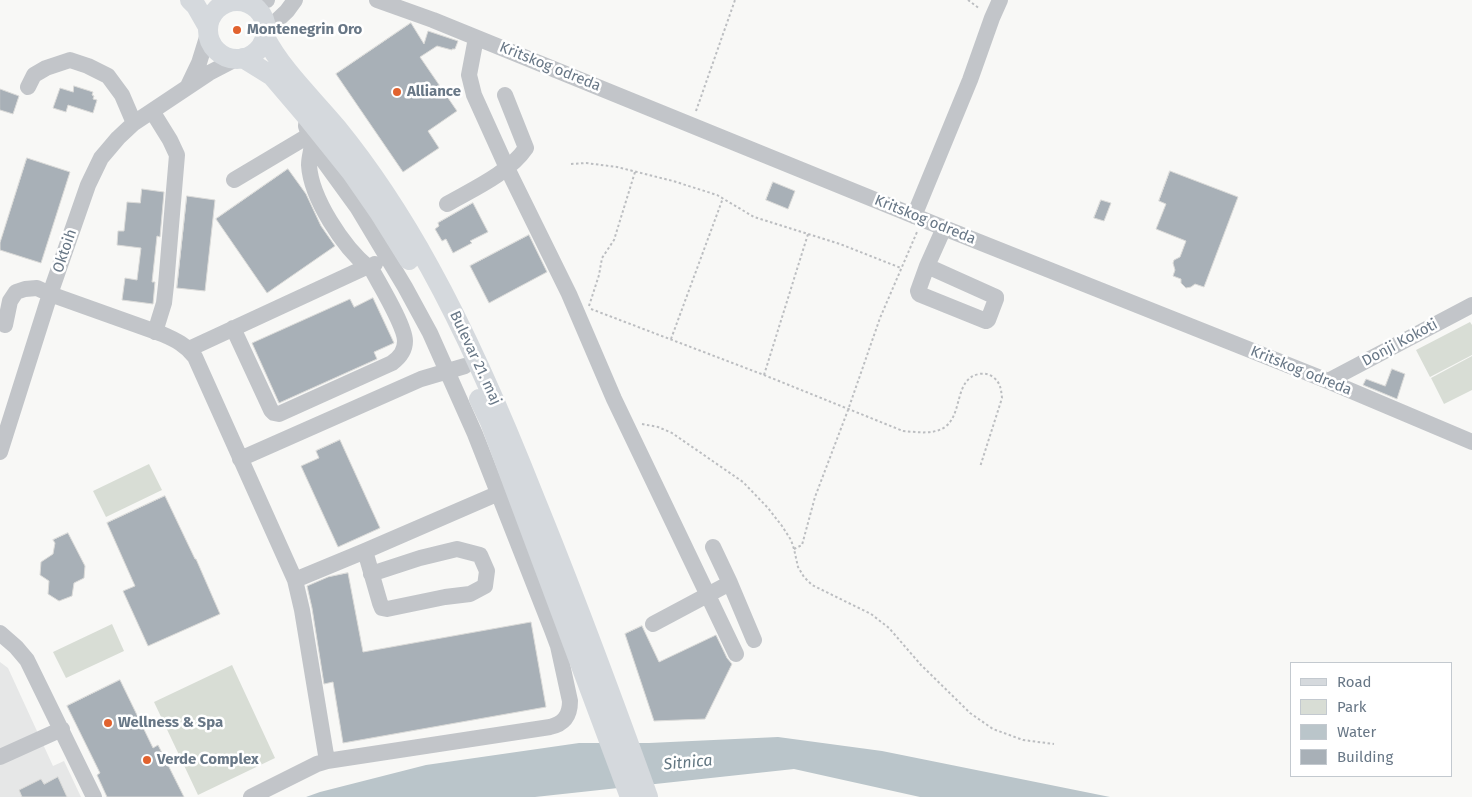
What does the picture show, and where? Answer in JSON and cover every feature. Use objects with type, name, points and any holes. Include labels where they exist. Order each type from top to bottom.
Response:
[{"type":"main road","points":[[190,0],[199,12],[208,30],[210,42],[221,54],[240,59],[257,51],[262,44],[265,34],[262,16],[256,8],[244,1],[222,4],[210,18],[208,30]]},
{"type":"main road","name":"Bulevar 21. maj","points":[[265,34],[273,52],[338,128],[363,162],[411,235],[454,313],[507,427],[551,538],[610,718]]},
{"type":"main road","name":"Bulevar 21. maj","points":[[240,59],[272,76],[309,133],[352,173],[389,226],[428,294],[456,369],[490,422],[565,644],[610,718]]},
{"type":"main road","points":[[610,718],[630,797]]},
{"type":"main road","points":[[610,718],[648,797]]},
{"type":"street","points":[[265,34],[296,0]]},
{"type":"street","name":"Kritskog odreda","points":[[377,0],[433,20],[944,228],[1328,381],[1472,442]]},
{"type":"street","points":[[918,217],[1000,0]]},
{"type":"street","name":"Oktoih","points":[[187,88],[200,63],[208,30]]},
{"type":"street","points":[[476,38],[469,76],[474,96],[507,168],[583,310],[614,399],[736,654]]},
{"type":"street","name":"Oktoih","points":[[0,452],[50,294],[94,172],[109,148],[134,123],[209,73],[240,59]]},
{"type":"street","points":[[28,87],[34,75],[46,68],[70,60],[88,66],[108,76],[122,95],[134,123]]},
{"type":"street","points":[[447,204],[507,168],[526,148],[505,95]]},
{"type":"street","points":[[152,111],[177,155],[164,303],[155,332]]},
{"type":"street","points":[[234,180],[309,133]]},
{"type":"street","points":[[252,797],[317,764],[327,761],[556,726],[564,720],[570,710],[565,644],[475,434],[456,369],[426,326],[388,257],[309,133]]},
{"type":"street","points":[[233,328],[271,410],[279,414],[392,363],[401,356],[404,349],[404,335],[390,303],[372,270],[361,261],[344,241],[320,203],[310,175],[309,133]]},
{"type":"street","points":[[927,266],[944,228]]},
{"type":"street","points":[[189,348],[364,268],[369,268],[388,257]]},
{"type":"street","points":[[5,325],[10,301],[16,292],[37,288],[180,342],[189,348],[195,356],[295,580],[301,604],[327,761]]},
{"type":"street","name":"Donji Kokoti","points":[[1328,381],[1472,305]]},
{"type":"street","points":[[240,459],[420,379],[456,369]]},
{"type":"street","points":[[295,580],[499,492]]},
{"type":"street","points":[[714,547],[754,640]]},
{"type":"street","points":[[365,551],[371,574],[380,603],[382,608],[387,609],[470,594],[486,586],[487,571],[480,555],[457,549],[420,558],[371,574]]},
{"type":"street","points":[[653,624],[730,583]]},
{"type":"street","points":[[0,633],[27,660],[94,797]]},
{"type":"street","points":[[0,757],[62,729]]},
{"type":"path","points":[[691,125],[735,0]]},
{"type":"path","points":[[571,164],[586,163],[617,166],[673,181],[724,198],[754,217],[840,244],[901,268]]},
{"type":"path","points":[[635,172],[614,240],[602,258],[598,275],[583,310],[671,339],[903,431],[934,432],[946,426],[954,416],[962,388],[967,380],[973,375],[983,373],[990,375],[996,379],[1001,388],[1002,398],[980,467]]},
{"type":"path","points":[[671,339],[724,198]]},
{"type":"path","points":[[794,549],[802,545],[815,497],[880,318],[901,268],[918,217]]},
{"type":"path","points":[[764,375],[808,234]]},
{"type":"path","points":[[629,430],[642,424],[665,429],[731,473],[749,487],[768,508],[787,534],[794,549],[798,567],[812,585],[871,614],[889,628],[921,665],[970,713],[993,729],[1023,740],[1054,744]]},
{"type":"shaded area","points":[[0,662],[8,668],[53,766],[64,761],[81,797],[0,797]]},
{"type":"green space","points":[[1470,322],[1472,325],[1472,355],[1430,377],[1416,350]]},
{"type":"green space","points":[[1472,356],[1472,390],[1444,404],[1431,378]]},
{"type":"green space","points":[[149,464],[162,490],[106,517],[93,491]]},
{"type":"green space","points":[[112,624],[124,651],[66,678],[53,652]]},
{"type":"green space","points":[[232,665],[275,758],[198,795],[154,702]]},
{"type":"water","name":"Sitnica","points":[[778,737],[882,751],[1110,797],[920,797],[794,769],[535,797],[306,797],[426,765],[579,743],[649,743]]},
{"type":"building","name":"Alliance","points":[[411,23],[424,44],[428,31],[458,41],[455,49],[437,46],[420,57],[457,111],[428,131],[439,148],[403,172],[336,74]]},
{"type":"building","points":[[74,86],[93,92],[93,99],[97,100],[93,113],[68,105],[66,112],[53,108],[60,88],[73,92]]},
{"type":"building","points":[[0,89],[19,96],[13,114],[0,110]]},
{"type":"building","points":[[27,158],[70,172],[41,263],[0,250],[0,243]]},
{"type":"building","points":[[288,169],[306,194],[321,226],[335,246],[267,293],[216,219]]},
{"type":"building","points":[[1170,171],[1238,197],[1204,287],[1195,284],[1186,288],[1181,283],[1181,279],[1173,276],[1175,270],[1174,260],[1180,257],[1186,241],[1156,229],[1166,204],[1159,201]]},
{"type":"building","points":[[773,182],[795,191],[788,209],[766,200]]},
{"type":"building","points":[[142,189],[164,192],[160,237],[157,236],[152,282],[155,282],[153,304],[122,300],[125,278],[137,280],[141,248],[117,245],[118,231],[124,231],[127,202],[140,203]]},
{"type":"building","points":[[187,196],[215,200],[205,291],[177,288]]},
{"type":"building","points":[[1101,200],[1111,203],[1104,221],[1094,218]]},
{"type":"building","points":[[473,203],[488,232],[470,241],[472,243],[453,253],[446,239],[442,241],[435,229],[439,226],[438,223]]},
{"type":"building","points":[[529,235],[547,272],[489,303],[470,266]]},
{"type":"building","points":[[373,298],[394,343],[374,352],[377,359],[279,403],[252,343],[350,299],[354,307]]},
{"type":"building","points":[[1392,369],[1405,374],[1397,399],[1363,385],[1366,379],[1385,386]]},
{"type":"building","points":[[340,440],[380,528],[338,547],[301,466],[319,458],[316,451]]},
{"type":"building","points":[[165,496],[220,614],[148,646],[123,591],[135,586],[107,523]]},
{"type":"building","points":[[68,533],[85,566],[84,578],[74,583],[72,596],[59,601],[48,594],[49,581],[40,575],[41,562],[53,554],[55,543],[53,540]]},
{"type":"building","points":[[348,573],[363,652],[531,622],[546,707],[343,743],[333,682],[324,684],[307,586],[328,577]]},
{"type":"building","points":[[642,626],[659,662],[716,635],[732,664],[705,719],[654,721],[625,634]]},
{"type":"building","points":[[120,680],[153,748],[158,745],[184,797],[107,797],[97,775],[100,773],[67,706]]},
{"type":"building","points":[[58,777],[67,797],[22,797],[19,790],[41,779],[44,784]]},
{"type":"place","name":"Montenegrin Oro","points":[[237,30]]},
{"type":"place","name":"Alliance","points":[[397,92]]},
{"type":"place","name":"Wellness & Spa","points":[[108,723]]},
{"type":"place","name":"Verde Complex","points":[[147,760]]}]
